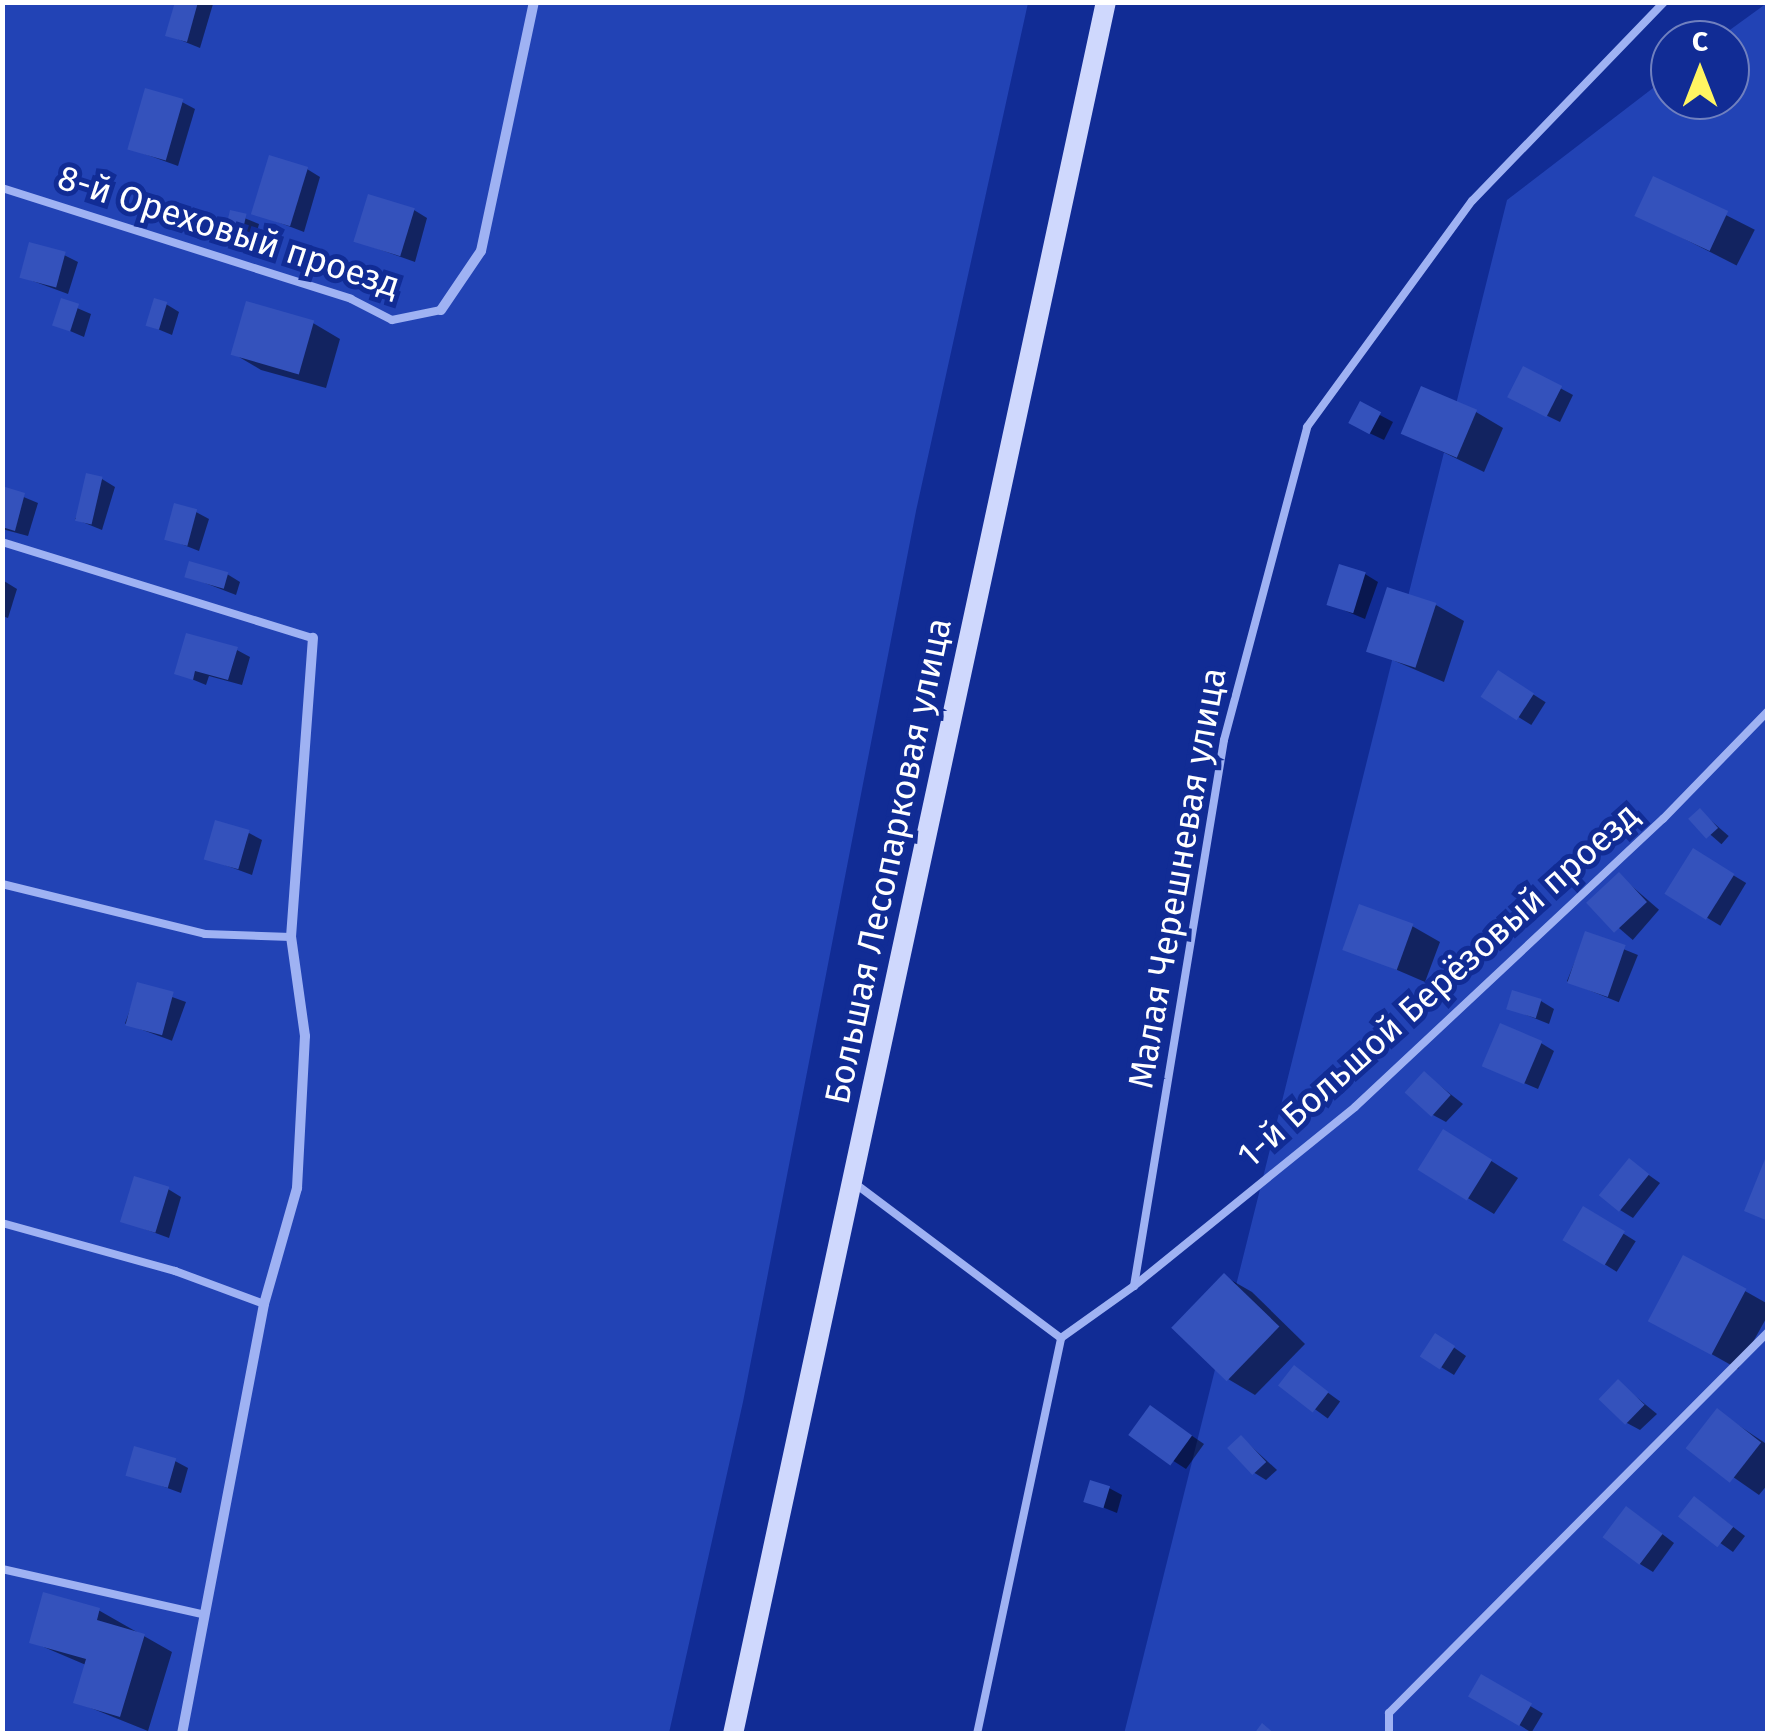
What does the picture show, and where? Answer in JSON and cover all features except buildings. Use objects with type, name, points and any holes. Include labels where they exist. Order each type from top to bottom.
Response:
[{"type":"main road","name":"Большая Лесопарковая улица","points":[[734,1734],[1106,2]]},
{"type":"street","points":[[440,310],[480,251],[534,2]]},
{"type":"street","points":[[182,1734],[264,1304],[297,1188],[306,1036],[291,937],[313,638]]},
{"type":"lane","name":"Малая Черешневая улица","points":[[1134,1286],[1224,740],[1307,427],[1472,201],[1664,2]]},
{"type":"lane","name":"8-й Ореховый проезд","points":[[2,188],[351,299],[392,320],[440,310]]},
{"type":"lane","points":[[2,542],[313,638]]},
{"type":"lane","name":"1-й Большой Берёзовый проезд","points":[[1134,1286],[1355,1107],[1663,819],[1768,710]]},
{"type":"lane","points":[[2,884],[205,934],[291,937]]},
{"type":"lane","points":[[852,1181],[1061,1338]]},
{"type":"lane","points":[[2,1223],[175,1271],[264,1304]]},
{"type":"lane","points":[[977,1734],[1061,1338],[1134,1286]]},
{"type":"lane","points":[[1390,1734],[1389,1713],[1768,1332]]},
{"type":"lane","points":[[2,1569],[202,1614]]},
{"type":"shaded area","points":[[3,3],[1028,3],[916,511],[743,1402],[669,1733],[3,1734]]},
{"type":"shaded area","points":[[1767,3],[1767,1733],[1124,1734],[1507,200],[1650,90],[1650,120],[1750,120],[1750,20],[1744,20]]}]
